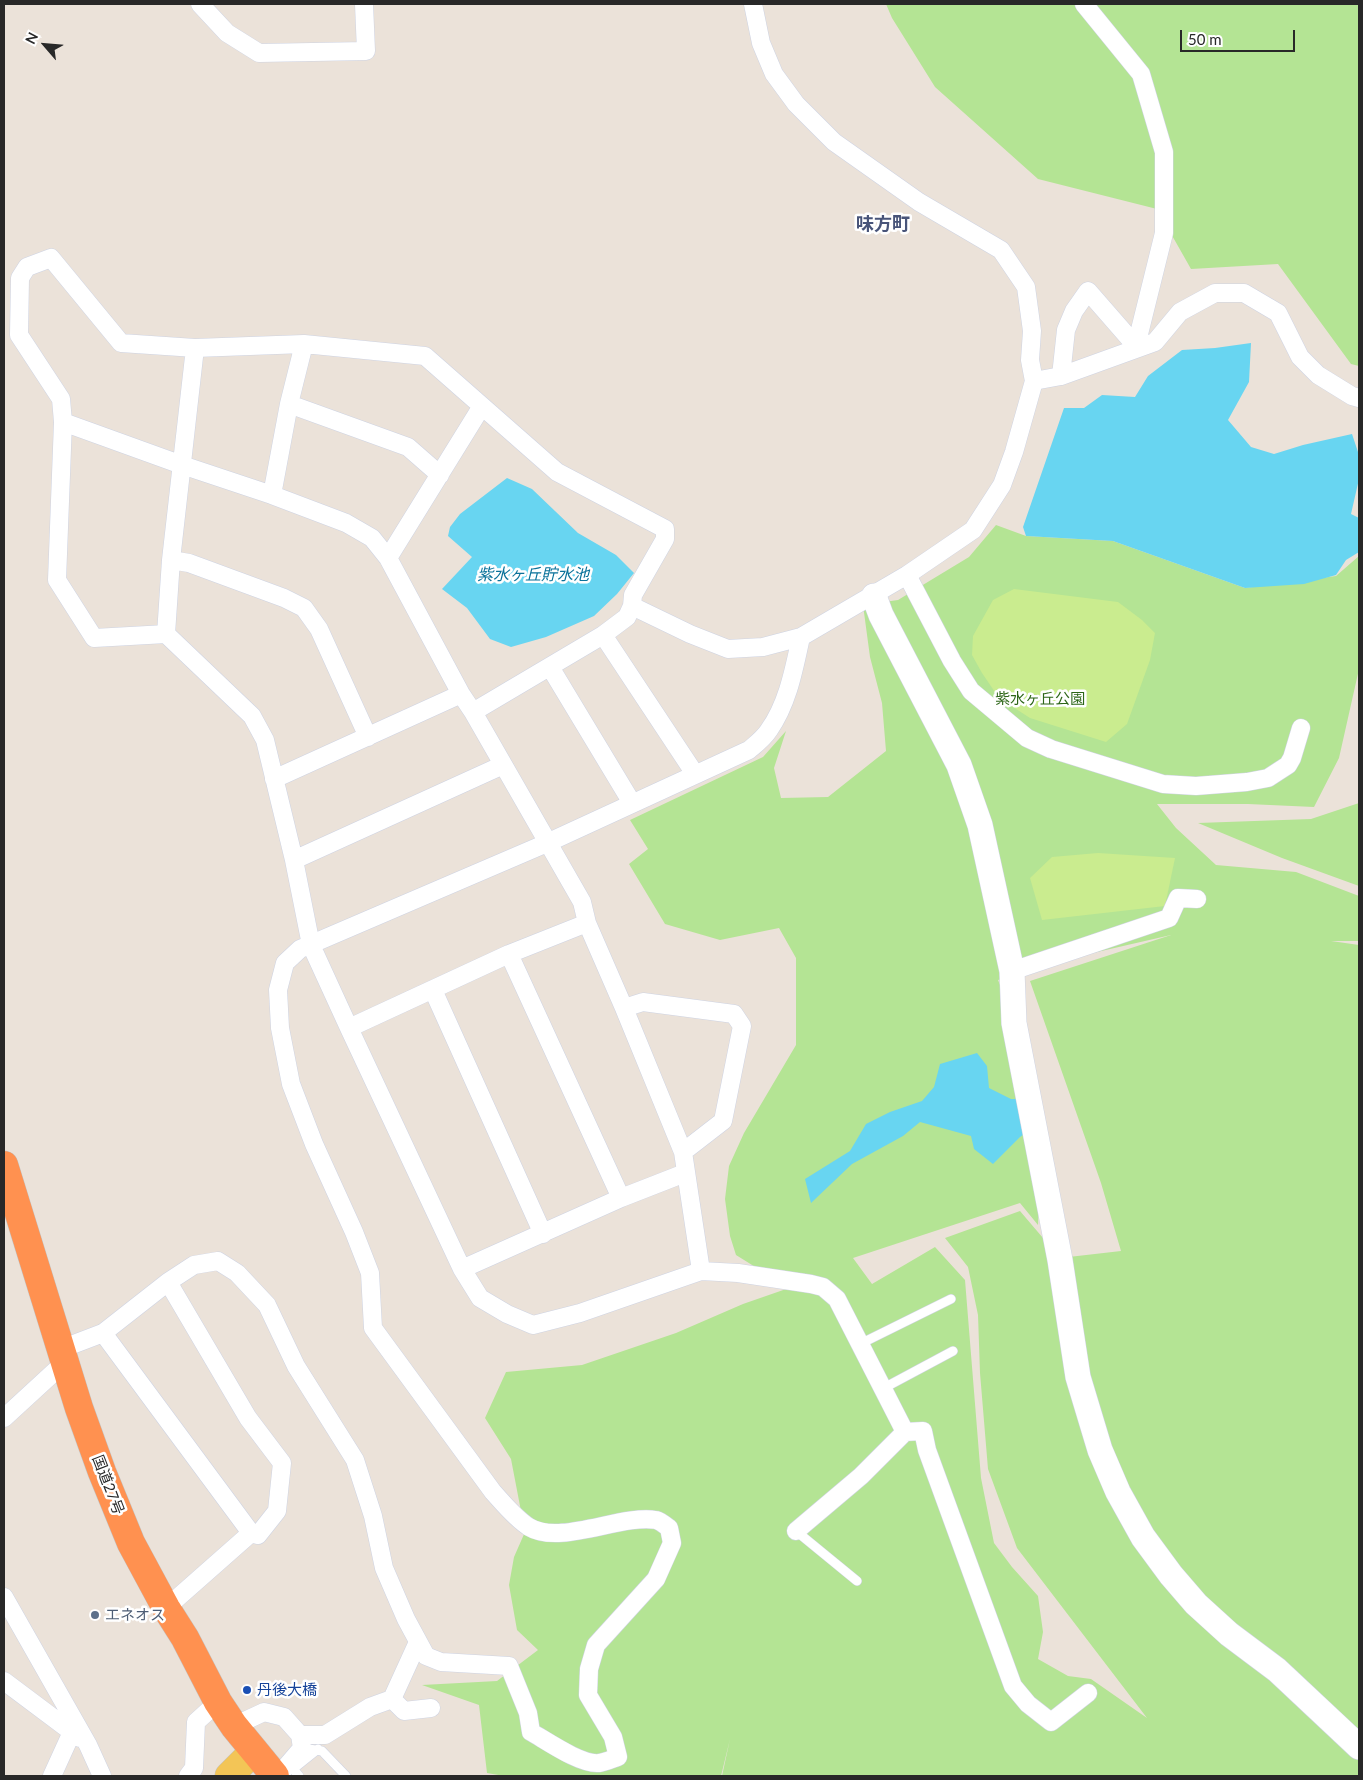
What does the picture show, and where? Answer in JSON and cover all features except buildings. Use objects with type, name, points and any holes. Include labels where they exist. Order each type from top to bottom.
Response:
[{"type":"highway","name":"国道27号","points":[[4,1165],[63,1355],[102,1472],[131,1543],[166,1608],[185,1638],[218,1702],[234,1726],[276,1776]]},
{"type":"main road","points":[[229,1776],[254,1751]]},
{"type":"street","points":[[200,4],[226,34],[259,53],[366,51],[364,4]]},
{"type":"street","points":[[632,606],[690,634],[728,649],[763,647],[801,638],[907,576],[973,530],[1002,485],[1014,452],[1034,380],[1030,360],[1032,331],[1026,287],[1001,250],[919,202],[834,142],[796,104],[774,74],[761,43],[752,4]]},
{"type":"street","points":[[1061,376],[1066,330],[1074,311],[1088,291],[1136,346],[1164,233],[1164,152],[1141,74],[1084,4]]},
{"type":"street","points":[[473,712],[603,635],[627,617],[632,606],[633,595],[665,539],[665,529],[557,472],[425,356],[304,344],[195,348],[121,343],[51,258],[27,267],[20,278],[19,335],[61,399],[63,422],[57,580],[94,638],[166,634],[252,716],[265,740],[294,860],[311,945],[462,1269],[480,1298],[507,1314],[533,1325],[580,1314],[701,1271],[738,1273],[823,1287],[838,1299],[905,1432]]},
{"type":"street","points":[[1034,380],[1061,376],[1155,342],[1180,312],[1215,293],[1244,293],[1278,313],[1300,357],[1318,375],[1352,396],[1359,398]]},
{"type":"street","points":[[272,495],[304,344]]},
{"type":"street","points":[[166,634],[171,560],[195,348]]},
{"type":"street","points":[[290,404],[408,447],[440,475]]},
{"type":"street","points":[[388,558],[482,406]]},
{"type":"street","points":[[63,422],[346,523],[372,538],[388,558],[461,694],[582,902],[587,923],[683,1152],[701,1271]]},
{"type":"street","points":[[171,560],[189,563],[284,598],[304,608],[319,629],[368,737]]},
{"type":"street","points":[[907,576],[952,661],[971,691],[1027,738],[1051,749],[1163,784],[1196,786],[1247,782],[1268,778],[1288,765],[1301,728]]},
{"type":"street","points":[[874,596],[881,615],[959,765],[980,825],[1012,971],[1014,1023],[1060,1260],[1078,1377],[1100,1450],[1118,1492],[1143,1537],[1171,1575],[1196,1604],[1228,1634],[1277,1670],[1359,1747]]},
{"type":"street","points":[[603,635],[695,774]]},
{"type":"street","points":[[4,1418],[63,1355],[103,1332],[168,1282],[194,1265],[218,1261],[237,1273],[267,1305],[296,1366],[355,1460],[373,1516],[384,1568],[406,1619],[426,1656],[440,1662],[509,1666],[528,1713],[531,1732],[567,1754],[590,1761],[597,1763],[618,1757],[612,1737],[588,1695],[588,1669],[596,1645],[656,1579],[672,1544],[669,1528],[657,1520],[634,1521],[552,1533],[531,1528],[511,1512],[493,1492],[373,1328],[370,1272],[314,1144],[291,1084],[280,1028],[278,990],[285,963],[300,949],[547,843],[749,750],[769,731],[791,683],[801,638]]},
{"type":"street","points":[[550,667],[632,803]]},
{"type":"street","points":[[274,779],[461,694]]},
{"type":"street","points":[[294,860],[503,765]]},
{"type":"street","points":[[1012,971],[1170,918],[1178,898],[1197,899]]},
{"type":"street","points":[[349,1028],[510,954],[587,923]]},
{"type":"street","points":[[510,954],[621,1198]]},
{"type":"street","points":[[433,990],[543,1234]]},
{"type":"street","points":[[624,1008],[643,1002],[734,1014],[742,1026],[723,1121],[683,1152]]},
{"type":"street","points":[[462,1269],[621,1198],[685,1173]]},
{"type":"street","points":[[103,1332],[250,1533],[258,1535],[277,1511],[282,1463],[248,1418],[168,1282]]},
{"type":"street","points":[[796,1531],[861,1476],[905,1432],[923,1431],[927,1450],[1013,1686],[1028,1704],[1051,1722],[1088,1693]]},
{"type":"street","points":[[166,1608],[250,1533]]},
{"type":"street","points":[[4,1597],[88,1745],[102,1776]]},
{"type":"street","points":[[276,1776],[307,1744],[370,1707],[392,1699],[418,1642]]},
{"type":"street","points":[[4,1681],[88,1745]]},
{"type":"street","points":[[392,1699],[404,1711],[431,1708]]},
{"type":"street","points":[[188,1776],[194,1768],[196,1722],[218,1702]]},
{"type":"street","points":[[234,1726],[264,1712],[284,1717],[307,1744]]},
{"type":"street","points":[[52,1776],[72,1732]]},
{"type":"lane","points":[[860,1344],[951,1299]]},
{"type":"lane","points":[[882,1389],[953,1351]]},
{"type":"lane","points":[[796,1531],[857,1581]]},
{"type":"lane","points":[[299,1776],[293,1769],[307,1744],[332,1760],[346,1776]]},
{"type":"green space","points":[[886,4],[1359,4],[1359,366],[1351,364],[1278,264],[1191,269],[1157,209],[1038,179],[935,87],[892,18]]},
{"type":"green space","name":"紫水ヶ丘公園","points":[[996,525],[1026,536],[1113,541],[1245,588],[1336,576],[1359,556],[1359,669],[1339,758],[1314,807],[1248,804],[1157,804],[1176,828],[1216,865],[1296,872],[1359,896],[1359,941],[1331,941],[1359,945],[1359,1776],[722,1776],[730,1739],[721,1776],[504,1776],[487,1773],[479,1705],[422,1685],[497,1681],[538,1650],[517,1630],[509,1585],[514,1557],[525,1532],[511,1459],[485,1418],[506,1372],[582,1365],[676,1333],[743,1304],[789,1288],[736,1255],[730,1236],[725,1199],[729,1166],[744,1133],[796,1045],[796,958],[779,928],[720,940],[665,924],[629,864],[648,849],[630,820],[763,757],[786,731],[774,768],[781,798],[828,797],[886,751],[882,703],[870,657],[863,605],[898,600],[969,557]],"holes":[[[1171,935],[1030,981],[1101,1183],[1121,1251],[1060,1258],[1020,1211],[945,1238],[968,1267],[978,1315],[980,1373],[988,1469],[1017,1548],[1147,1718],[1091,1679],[1068,1676],[1038,1659],[1043,1632],[1038,1596],[994,1543],[981,1478],[965,1280],[935,1247],[872,1284],[853,1258],[1020,1203],[1038,1225],[1042,1142],[1006,1000],[998,980],[1084,955]]]},
{"type":"green space","name":"紫水ヶ丘公園","points":[[1014,589],[1118,602],[1142,620],[1155,633],[1150,660],[1127,724],[1106,742],[1030,718],[999,698],[982,673],[972,655],[973,636],[993,600]]},
{"type":"green space","points":[[1359,803],[1359,886],[1282,858],[1198,823],[1311,819]]},
{"type":"green space","points":[[1098,853],[1175,858],[1165,906],[1042,920],[1030,878],[1052,857]]},
{"type":"water","points":[[1251,343],[1249,382],[1228,420],[1251,447],[1274,454],[1303,445],[1352,434],[1359,455],[1359,479],[1351,514],[1359,518],[1359,552],[1346,560],[1336,575],[1304,584],[1245,588],[1113,541],[1026,536],[1023,527],[1064,408],[1084,408],[1102,395],[1135,397],[1148,376],[1182,350]]},
{"type":"water","name":"紫水ヶ丘貯水池","points":[[507,478],[532,489],[578,533],[616,555],[634,573],[617,594],[594,616],[546,637],[511,647],[490,639],[467,608],[442,589],[472,557],[448,536],[450,527],[460,514]]},
{"type":"water","points":[[977,1053],[987,1066],[989,1088],[1011,1099],[1023,1099],[1030,1130],[1020,1137],[993,1164],[974,1149],[971,1136],[920,1122],[903,1136],[852,1164],[811,1203],[805,1179],[850,1151],[866,1124],[890,1112],[922,1101],[934,1087],[940,1064]]},
{"type":"place","name":"エネオス","points":[[95,1615]]},
{"type":"place","name":"丹後大橋","points":[[247,1690]]},
{"type":"district","name":"味方町","points":[[883,224]]}]
